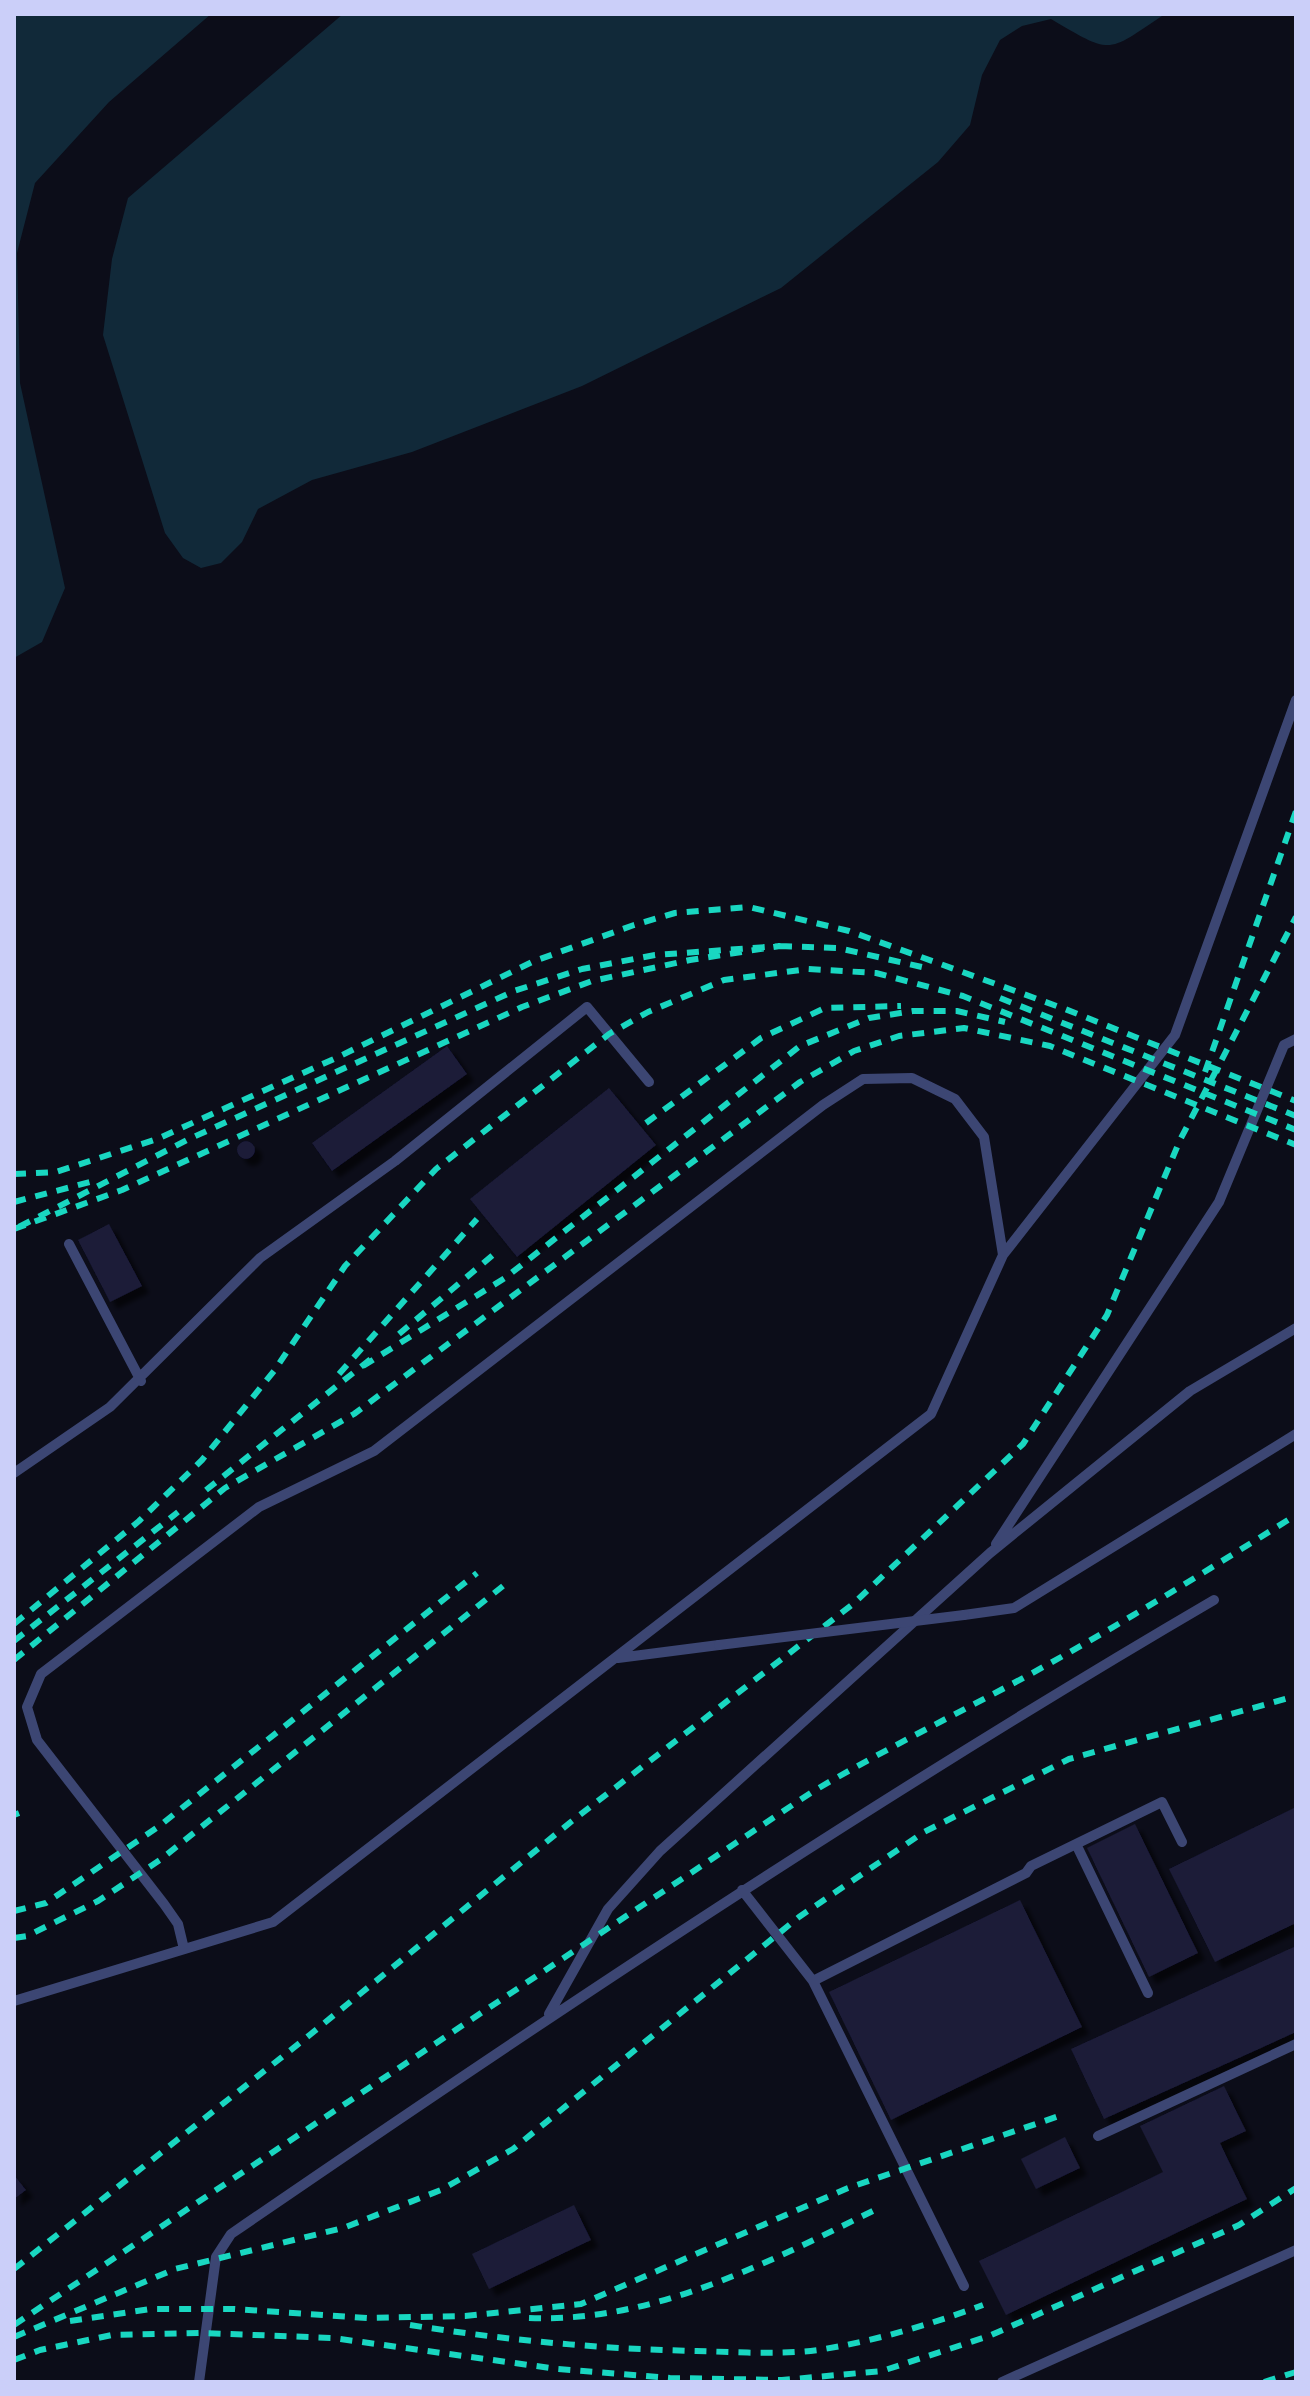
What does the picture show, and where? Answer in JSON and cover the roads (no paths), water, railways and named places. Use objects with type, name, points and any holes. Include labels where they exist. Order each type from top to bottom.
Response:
[{"type":"lane","points":[[14,2001],[273,1922],[931,1414],[1003,1255],[1175,1035],[1296,700]]},
{"type":"lane","points":[[14,1473],[110,1407],[141,1381],[260,1258],[395,1161],[587,1007],[649,1082]]},
{"type":"lane","points":[[990,1553],[1219,1202],[1284,1045],[1296,1039]]},
{"type":"lane","points":[[184,1949],[178,1924],[171,1914],[37,1740],[27,1707],[41,1674],[259,1507],[374,1451],[823,1105],[863,1079],[912,1078],[955,1099],[984,1137],[1003,1255]]},
{"type":"lane","points":[[69,1244],[141,1381]]},
{"type":"lane","points":[[548,2016],[608,1909],[660,1851],[990,1553],[1190,1391],[1296,1328]]},
{"type":"lane","points":[[615,1658],[1014,1608],[1296,1434]]},
{"type":"lane","points":[[199,2382],[216,2257],[231,2234],[548,2016],[742,1890],[1009,1720],[1214,1600]]},
{"type":"lane","points":[[813,1981],[1026,1873],[1031,1866],[1162,1802],[1182,1842]]},
{"type":"lane","points":[[1076,1844],[1148,1993]]},
{"type":"lane","points":[[742,1890],[813,1981],[964,2286]]},
{"type":"lane","points":[[1098,2136],[1296,2044]]},
{"type":"lane","points":[[1002,2382],[1296,2250]]},
{"type":"water","points":[[14,14],[211,14],[109,102],[35,183],[17,253],[20,383],[65,588],[42,642],[14,658]]},
{"type":"water","points":[[343,14],[1165,14],[1131,36],[1110,45],[1087,39],[1051,19],[1022,26],[1000,40],[982,75],[970,125],[938,162],[781,288],[582,386],[412,452],[312,480],[258,509],[242,542],[221,563],[201,568],[183,558],[165,533],[103,335],[112,259],[128,198]]},
{"type":"railway","points":[[1205,1072],[1296,811]]},
{"type":"railway","points":[[14,1174],[56,1172],[157,1139],[336,1058],[532,962],[675,913],[749,907],[849,931],[1065,1009],[1296,1101]]},
{"type":"railway","points":[[14,2269],[306,2038],[572,1821],[853,1604],[1023,1444],[1107,1315],[1180,1140],[1296,917]]},
{"type":"railway","points":[[780,946],[838,948],[922,967]]},
{"type":"railway","points":[[14,1229],[122,1190],[522,1007],[592,981],[690,960],[780,946],[655,955],[582,969],[514,991],[189,1139],[15,1229]]},
{"type":"railway","points":[[14,1624],[139,1521],[202,1460],[274,1371],[345,1266],[436,1169],[609,1034],[648,1012],[724,980],[808,969],[876,973],[963,996],[1296,1130]]},
{"type":"railway","points":[[1000,998],[1296,1116]]},
{"type":"railway","points":[[646,1123],[761,1038],[825,1008],[901,1006]]},
{"type":"railway","points":[[363,1366],[505,1278],[800,1046],[869,1018],[913,1011],[957,1011],[1005,1022]]},
{"type":"railway","points":[[14,1660],[225,1488],[354,1414],[800,1082],[854,1051],[899,1036],[964,1028],[1050,1046],[1296,1145]]},
{"type":"railway","points":[[14,1202],[90,1182]]},
{"type":"railway","points":[[339,1374],[477,1219]]},
{"type":"railway","points":[[399,1334],[500,1249]]},
{"type":"railway","points":[[206,1490],[372,1358]]},
{"type":"railway","points":[[14,1641],[178,1512]]},
{"type":"railway","points":[[14,2325],[812,1792],[1084,1644],[1296,1515]]},
{"type":"railway","points":[[14,1911],[46,1903],[158,1827],[477,1573]]},
{"type":"railway","points":[[14,1938],[27,1936],[98,1901],[160,1860],[503,1586]]},
{"type":"railway","points":[[14,2337],[175,2269],[343,2228],[441,2190],[513,2149],[799,1917],[924,1832],[1069,1759],[1296,1696]]},
{"type":"railway","points":[[14,1815],[19,1813]]},
{"type":"railway","points":[[70,2321],[151,2309],[234,2309],[367,2318],[465,2316],[581,2304],[848,2188],[1059,2116]]},
{"type":"railway","points":[[14,2360],[40,2350],[112,2335],[203,2333],[333,2338],[558,2369],[670,2378],[782,2380],[882,2371],[989,2336],[1239,2225],[1296,2188]]},
{"type":"railway","points":[[529,2318],[576,2317],[667,2299],[754,2267],[881,2207]]},
{"type":"railway","points":[[410,2325],[588,2346],[788,2352],[818,2350],[881,2337],[983,2305]]},
{"type":"railway","points":[[1264,2382],[1296,2372]]}]
